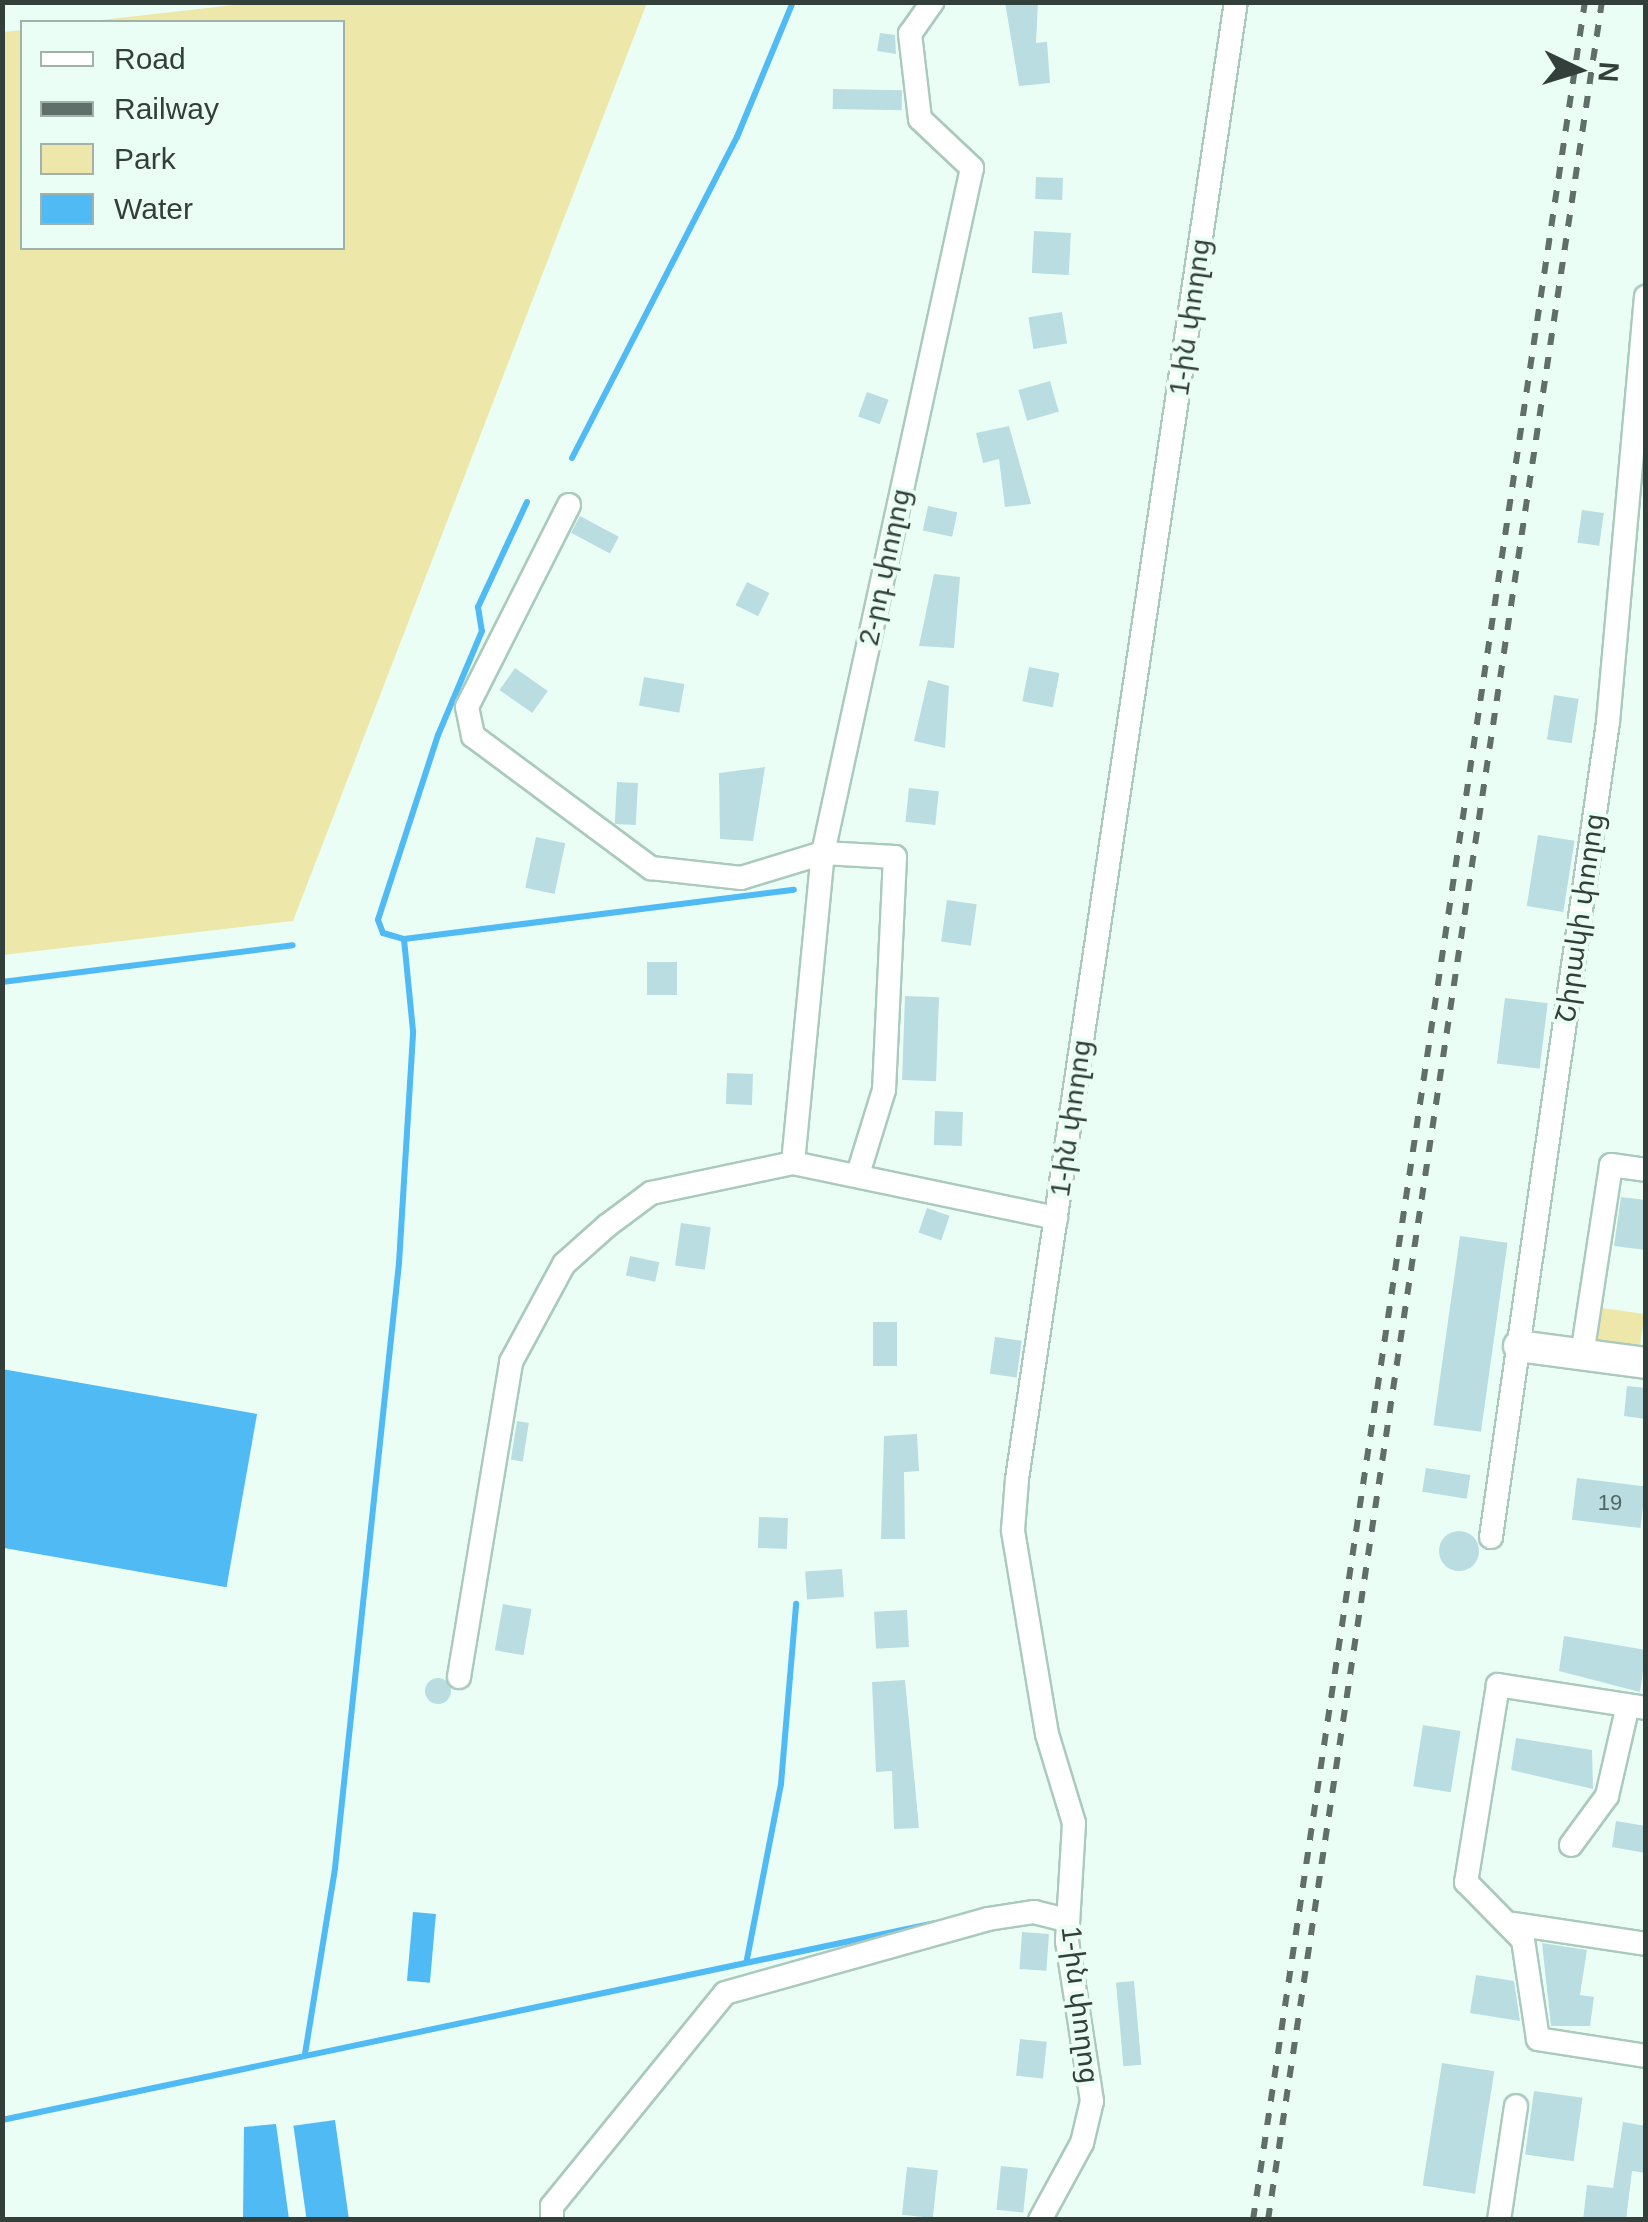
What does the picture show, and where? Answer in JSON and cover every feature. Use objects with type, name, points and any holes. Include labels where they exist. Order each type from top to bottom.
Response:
[{"type":"main road","points":[[1518,1346],[1646,1363]]},
{"type":"street","name":"2-րդ փողոց","points":[[793,1163],[823,853],[972,168],[920,119],[910,34],[932,2]]},
{"type":"street","name":"1-ին փողոց","points":[[1040,2220],[1082,2143],[1092,2101],[1067,1920],[1074,1823],[1047,1734],[1013,1530],[1236,2]]},
{"type":"street","name":"Շիրակի փողոց","points":[[1491,1537],[1608,722],[1646,298]]},
{"type":"street","points":[[569,506],[467,708],[472,736],[650,868],[741,878],[823,853],[895,857],[884,1090],[859,1171]]},
{"type":"street","points":[[459,1677],[511,1362],[564,1264],[651,1193],[793,1163],[859,1171],[1056,1218]]},
{"type":"street","points":[[1582,1355],[1611,1165],[1646,1170]]},
{"type":"street","points":[[1571,1845],[1607,1796],[1637,1706],[1515,1683],[1492,1694],[1466,1882],[1514,1924],[1646,1944]]},
{"type":"street","points":[[552,2220],[552,2206],[725,1992],[988,1919],[1034,1912],[1067,1920]]},
{"type":"street","points":[[1514,1924],[1538,2039],[1646,2056]]},
{"type":"street","points":[[1500,2220],[1516,2106]]},
{"type":"green space","points":[[252,3],[647,3],[293,921],[3,955],[3,32],[20,30],[20,250],[345,250],[345,20],[101,20]]},
{"type":"green space","points":[[1602,1308],[1645,1314],[1639,1355],[1596,1349]]},
{"type":"water","points":[[2,1369],[257,1414],[227,1587],[2,1548]]},
{"type":"water","points":[[413,1912],[436,1914],[430,1983],[407,1981]]},
{"type":"water","points":[[335,2120],[349,2219],[307,2220],[293,2126]]},
{"type":"water","points":[[276,2124],[289,2219],[243,2219],[244,2127]]},
{"type":"building","points":[[1005,2],[1038,2],[1036,43],[1047,42],[1050,83],[1019,86]]},
{"type":"building","points":[[880,33],[895,35],[896,54],[877,51]]},
{"type":"building","points":[[833,89],[902,90],[902,110],[833,109]]},
{"type":"building","points":[[1036,177],[1063,178],[1062,200],[1035,199]]},
{"type":"building","points":[[1034,231],[1071,233],[1069,275],[1032,273]]},
{"type":"building","points":[[1062,312],[1067,344],[1033,349],[1028,317]]},
{"type":"building","points":[[1050,381],[1059,412],[1027,421],[1018,390]]},
{"type":"building","points":[[867,392],[889,400],[880,424],[858,416]]},
{"type":"building","points":[[1009,426],[1031,504],[1005,507],[999,459],[983,463],[976,433]]},
{"type":"building","points":[[928,506],[957,512],[952,537],[923,530]]},
{"type":"building","points":[[1582,510],[1604,513],[1599,546],[1577,543]]},
{"type":"building","points":[[580,516],[619,537],[610,553],[571,533]]},
{"type":"building","points":[[934,574],[960,577],[954,648],[919,646]]},
{"type":"building","points":[[747,582],[769,593],[758,616],[736,605]]},
{"type":"building","points":[[1029,667],[1059,673],[1053,707],[1022,701]]},
{"type":"building","points":[[515,668],[548,691],[532,713],[500,690]]},
{"type":"building","points":[[644,677],[684,684],[679,713],[639,706]]},
{"type":"building","points":[[928,680],[949,686],[945,748],[914,741]]},
{"type":"building","points":[[1554,695],[1579,699],[1572,743],[1547,739]]},
{"type":"building","points":[[765,767],[753,841],[720,839],[719,773]]},
{"type":"building","points":[[617,782],[638,783],[636,825],[615,824]]},
{"type":"building","points":[[909,788],[939,791],[935,825],[905,822]]},
{"type":"building","points":[[1538,835],[1575,841],[1563,912],[1527,906]]},
{"type":"building","points":[[536,837],[565,843],[555,894],[525,888]]},
{"type":"building","points":[[947,900],[977,904],[971,946],[941,942]]},
{"type":"building","points":[[647,962],[677,962],[677,995],[647,995]]},
{"type":"building","points":[[905,996],[939,997],[936,1081],[902,1080]]},
{"type":"building","points":[[1505,998],[1548,1003],[1540,1069],[1497,1064]]},
{"type":"building","points":[[727,1073],[753,1074],[752,1105],[726,1104]]},
{"type":"building","points":[[935,1111],[963,1112],[962,1146],[934,1145]]},
{"type":"building","points":[[1621,1197],[1646,1200],[1646,1250],[1614,1246]]},
{"type":"building","points":[[927,1208],[950,1216],[941,1240],[919,1233]]},
{"type":"building","points":[[681,1223],[711,1227],[705,1270],[675,1266]]},
{"type":"building","points":[[1460,1236],[1508,1243],[1481,1432],[1433,1425]]},
{"type":"building","points":[[630,1256],[659,1262],[655,1282],[626,1276]]},
{"type":"building","points":[[873,1322],[897,1322],[897,1366],[873,1366]]},
{"type":"building","points":[[995,1337],[1022,1341],[1017,1377],[990,1374]]},
{"type":"building","points":[[1627,1386],[1646,1388],[1646,1419],[1624,1416]]},
{"type":"building","points":[[517,1421],[529,1423],[523,1461],[511,1460]]},
{"type":"building","points":[[917,1434],[919,1471],[904,1472],[905,1539],[881,1539],[884,1436]]},
{"type":"building","points":[[1426,1468],[1470,1475],[1467,1499],[1422,1492]]},
{"type":"building","points":[[1577,1478],[1645,1486],[1640,1528],[1572,1520]]},
{"type":"building","points":[[759,1517],[788,1518],[787,1549],[758,1548]]},
{"type":"building","points":[[1459,1531],[1473,1537],[1479,1551],[1473,1565],[1459,1571],[1445,1565],[1439,1551],[1445,1537]]},
{"type":"building","points":[[842,1569],[844,1597],[807,1600],[805,1572]]},
{"type":"building","points":[[503,1604],[532,1609],[523,1655],[495,1650]]},
{"type":"building","points":[[907,1610],[909,1647],[876,1649],[874,1612]]},
{"type":"building","points":[[1564,1636],[1646,1650],[1640,1692],[1559,1671]]},
{"type":"building","points":[[438,1678],[447,1682],[451,1691],[447,1700],[438,1704],[429,1700],[425,1691],[429,1682]]},
{"type":"building","points":[[905,1680],[919,1828],[894,1829],[892,1771],[876,1772],[872,1682]]},
{"type":"building","points":[[1423,1725],[1461,1731],[1451,1792],[1413,1786]]},
{"type":"building","points":[[1516,1738],[1592,1750],[1593,1789],[1511,1770]]},
{"type":"building","points":[[1616,1821],[1646,1826],[1646,1853],[1612,1847]]},
{"type":"building","points":[[1022,1932],[1049,1934],[1046,1971],[1019,1969]]},
{"type":"building","points":[[1542,1943],[1587,1950],[1580,1995],[1594,1997],[1590,2026],[1551,2026]]},
{"type":"building","points":[[1476,1975],[1514,1981],[1520,2021],[1470,2013]]},
{"type":"building","points":[[1134,1981],[1141,2065],[1123,2066],[1116,1983]]},
{"type":"building","points":[[1020,2039],[1047,2042],[1043,2079],[1016,2076]]},
{"type":"building","points":[[1442,2063],[1494,2071],[1475,2194],[1423,2185]]},
{"type":"building","points":[[1534,2091],[1583,2098],[1574,2161],[1525,2154]]},
{"type":"building","points":[[1623,2122],[1646,2126],[1646,2173],[1632,2171],[1626,2220],[1583,2220],[1587,2185],[1613,2188]]},
{"type":"building","points":[[1001,2166],[1028,2169],[1023,2213],[996,2210]]},
{"type":"building","points":[[907,2167],[938,2170],[933,2218],[902,2215]]},
{"type":"waterway","points":[[572,458],[737,137],[793,2]]},
{"type":"waterway","points":[[527,502],[478,607],[482,631],[438,735],[378,920],[383,933],[404,939],[794,890]]},
{"type":"waterway","points":[[305,2054],[335,1868],[399,1263],[413,1031],[404,939]]},
{"type":"waterway","points":[[2,982],[293,945]]},
{"type":"waterway","points":[[747,1959],[781,1784],[796,1604]]},
{"type":"waterway","points":[[2,2120],[935,1923]]},
{"type":"railway","points":[[1253,2220],[1585,2]]},
{"type":"railway","points":[[1268,2220],[1602,2]]}]
